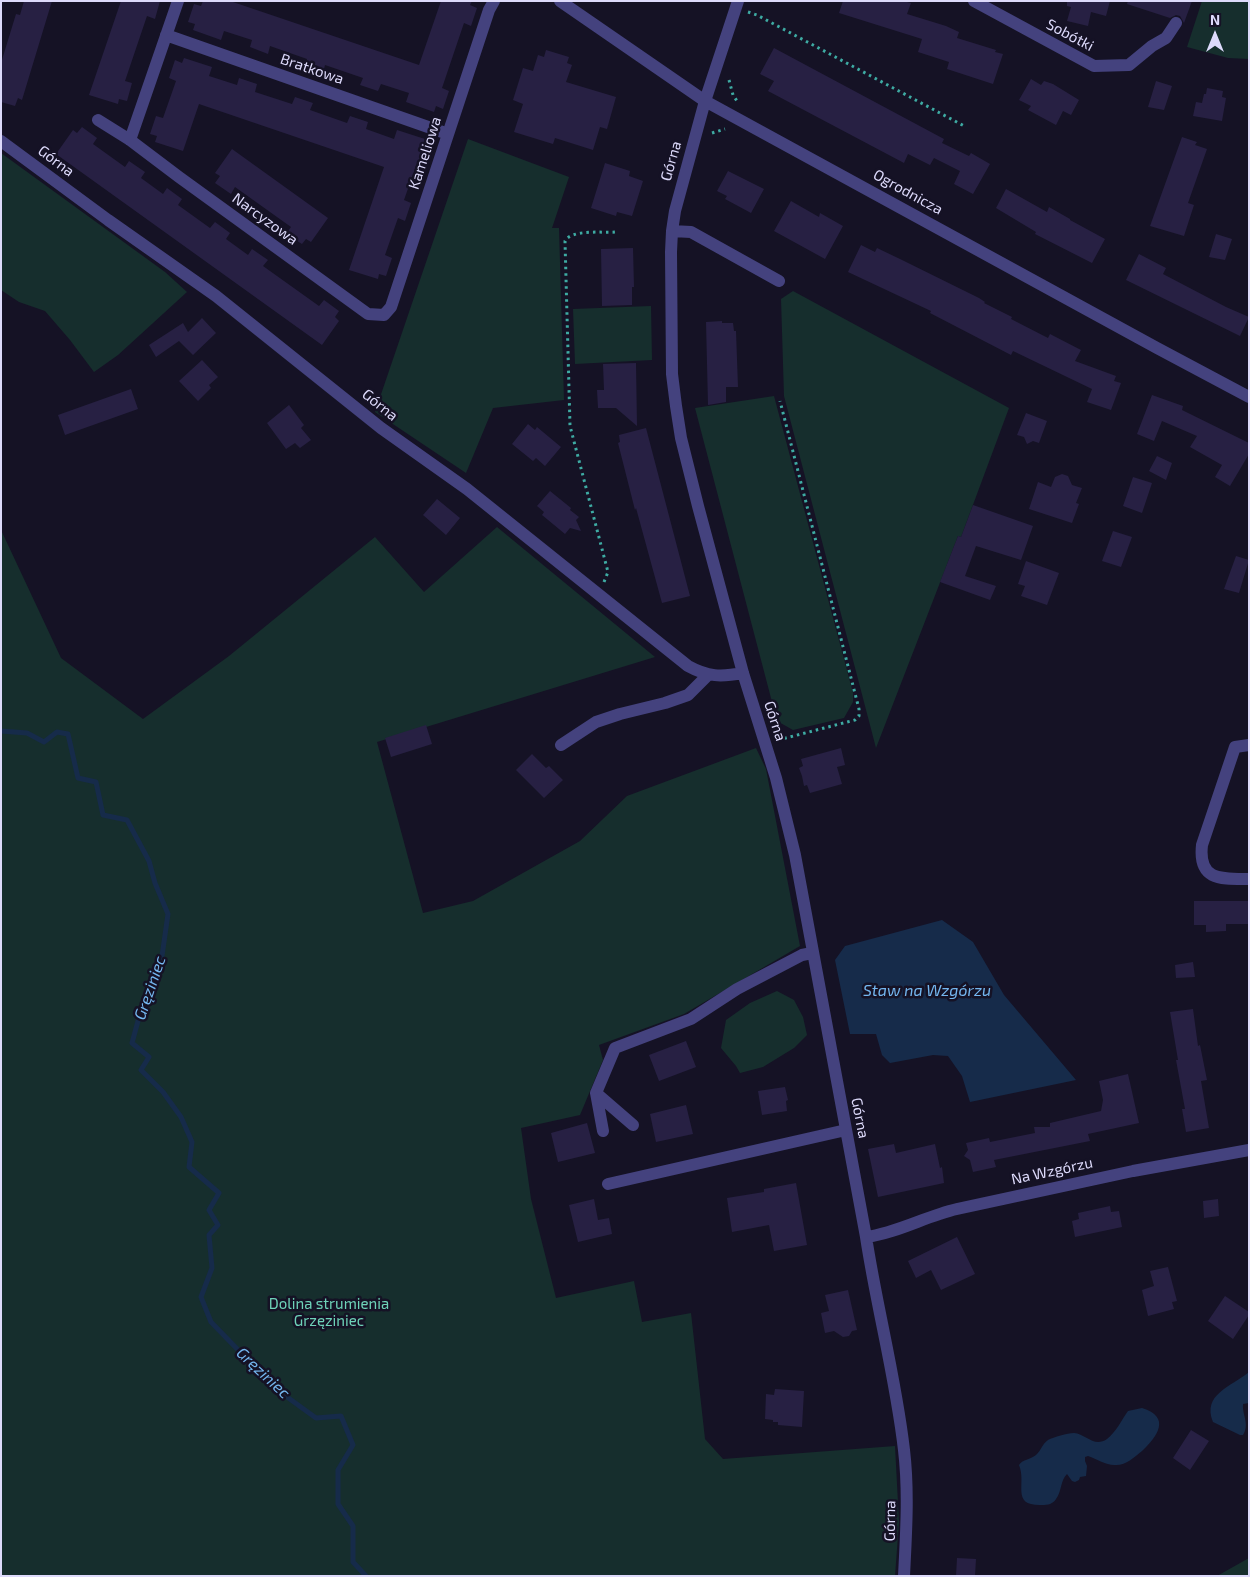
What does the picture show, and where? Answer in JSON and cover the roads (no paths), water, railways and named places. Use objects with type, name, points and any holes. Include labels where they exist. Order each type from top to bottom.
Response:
[{"type":"street","points":[[130,140],[178,1]]},
{"type":"street","name":"Kameliowa","points":[[384,315],[391,307],[489,10],[494,1]]},
{"type":"street","name":"Ogrodnicza","points":[[560,1],[705,100],[1249,397]]},
{"type":"street","name":"Sobótki","points":[[974,1],[1094,66],[1129,65],[1152,46],[1166,38],[1176,23]]},
{"type":"street","name":"Górna","points":[[737,5],[705,100],[680,188],[672,231],[671,347],[676,406],[681,438],[696,498],[743,673],[766,744],[793,846],[905,1452],[904,1576]]},
{"type":"street","name":"Bratkowa","points":[[166,35],[448,134]]},
{"type":"street","name":"Narcyzowa","points":[[98,120],[130,140],[368,314],[384,315]]},
{"type":"street","name":"Górna","points":[[1,141],[108,220],[216,296],[381,428],[599,587],[688,666],[708,675],[719,676],[743,673]]},
{"type":"street","points":[[672,231],[691,232],[779,281]]},
{"type":"street","points":[[561,745],[596,722],[688,695],[708,675]]},
{"type":"street","points":[[1249,745],[1236,747],[1202,846],[1201,855],[1204,866],[1209,874],[1215,878],[1249,879]]},
{"type":"street","points":[[603,1131],[596,1093],[615,1048],[691,1019],[737,989],[802,955],[812,952]]},
{"type":"street","points":[[596,1093],[633,1125]]},
{"type":"street","points":[[608,1184],[846,1130]]},
{"type":"street","name":"Na Wzgórzu","points":[[866,1237],[888,1233],[957,1208],[1124,1173],[1249,1150]]},
{"type":"water","name":"Staw na Wzgórzu","points":[[942,920],[973,942],[1004,995],[1076,1080],[970,1102],[962,1076],[948,1056],[933,1055],[890,1063],[882,1055],[876,1034],[850,1034],[835,960],[845,946]]},
{"type":"water","points":[[1249,1372],[1249,1403],[1243,1404],[1246,1427],[1243,1435],[1240,1435],[1213,1422],[1211,1404],[1220,1392]]},
{"type":"water","points":[[1142,1408],[1156,1416],[1159,1427],[1153,1439],[1142,1451],[1126,1463],[1118,1465],[1111,1465],[1088,1456],[1085,1457],[1087,1466],[1086,1476],[1080,1477],[1075,1482],[1067,1474],[1055,1501],[1044,1505],[1026,1502],[1021,1492],[1019,1465],[1036,1455],[1044,1443],[1061,1435],[1074,1433],[1094,1441],[1102,1441],[1113,1433],[1128,1411]]},
{"type":"waterway","name":"Gręziniec","points":[[1,731],[27,733],[44,742],[57,732],[68,734],[78,778],[96,782],[103,815],[127,820],[149,861],[155,883],[168,914],[161,963],[144,999],[132,1043],[149,1057],[141,1070],[163,1092],[181,1117],[192,1142],[189,1167],[219,1193],[209,1210],[218,1225],[209,1235],[212,1268],[201,1297],[211,1322],[276,1389],[316,1418],[341,1416],[353,1445],[338,1470],[338,1504],[353,1526],[353,1562],[366,1576]]},
{"type":"park label","name":"Dolina strumienia Grzęziniec","points":[[329,1312]]}]
